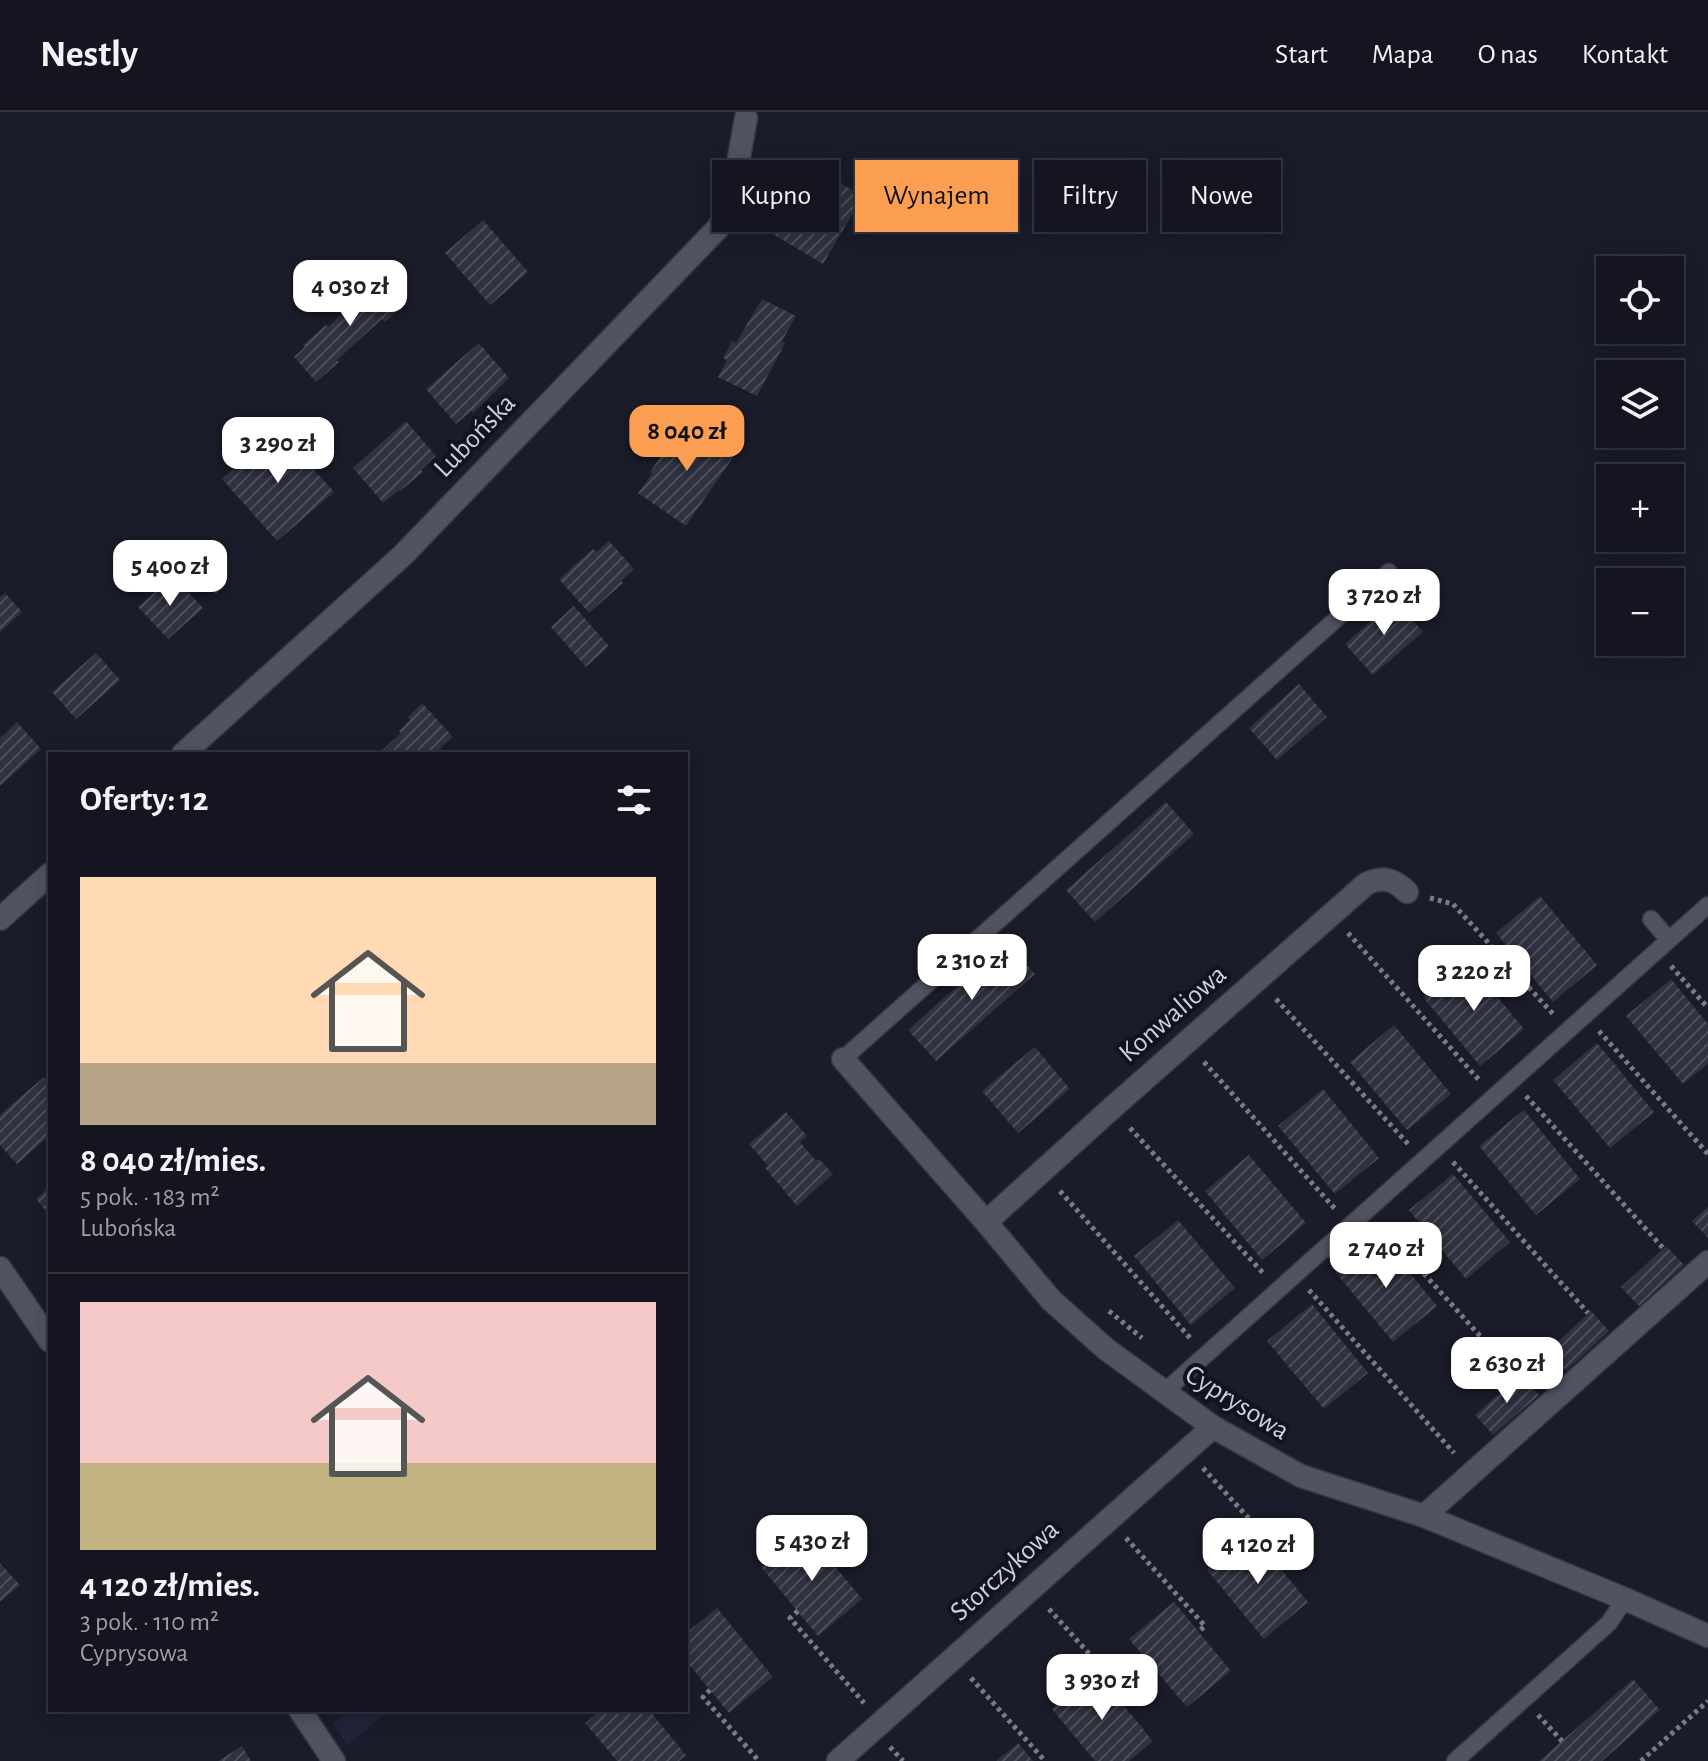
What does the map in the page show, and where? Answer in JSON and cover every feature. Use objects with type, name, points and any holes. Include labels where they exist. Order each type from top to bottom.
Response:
[{"type":"street","name":"Lubońska","points":[[185,752],[403,555],[718,228],[730,208],[746,118]]},
{"type":"street","points":[[0,919],[48,876]]},
{"type":"street","name":"Konwaliowa","points":[[986,1222],[1366,884],[1374,880],[1392,880],[1407,892]]},
{"type":"street","name":"Cyprysowa","points":[[843,1059],[1063,1312],[1163,1393],[1213,1427],[1301,1476],[1424,1516],[1708,1636]]},
{"type":"street","points":[[1424,1516],[1708,1262]]},
{"type":"street","points":[[0,1268],[48,1338]]},
{"type":"street","name":"Storczykowa","points":[[838,1761],[1213,1427]]},
{"type":"street","points":[[301,1712],[334,1761]]},
{"type":"lane","points":[[843,1059],[1389,572]]},
{"type":"lane","points":[[1163,1393],[1708,905]]},
{"type":"lane","points":[[1651,919],[1663,945]]},
{"type":"lane","points":[[1455,1761],[1609,1623],[1625,1599]]},
{"type":"path","points":[[1407,892],[1453,904],[1568,1031]]},
{"type":"path","points":[[1331,914],[1494,1096]]},
{"type":"path","points":[[1663,945],[1708,1008]]},
{"type":"path","points":[[1258,979],[1423,1161]]},
{"type":"path","points":[[1585,1015],[1708,1154]]},
{"type":"path","points":[[1186,1043],[1350,1225]]},
{"type":"path","points":[[1512,1081],[1663,1248]]},
{"type":"path","points":[[1112,1108],[1278,1290]]},
{"type":"path","points":[[1440,1146],[1588,1313]]},
{"type":"path","points":[[1042,1171],[1205,1355]]},
{"type":"path","points":[[1367,1210],[1517,1377]]},
{"type":"path","points":[[1295,1275],[1471,1473]]},
{"type":"path","points":[[1101,1305],[1149,1343]]},
{"type":"path","points":[[1199,1463],[1282,1555],[1275,1562]]},
{"type":"path","points":[[1122,1533],[1205,1626],[1198,1632]]},
{"type":"path","points":[[1043,1604],[1125,1694],[1119,1700]]},
{"type":"path","points":[[798,1611],[790,1618],[869,1709]]},
{"type":"path","points":[[967,1674],[1045,1761]]},
{"type":"path","points":[[710,1690],[703,1697],[759,1761]]},
{"type":"path","points":[[1524,1700],[1562,1741]]},
{"type":"path","points":[[1641,1761],[1708,1701]]},
{"type":"path","points":[[888,1745],[903,1761]]},
{"type":"shaded area","points":[[347,1712],[386,1712],[348,1746],[333,1724]]},
{"type":"building","points":[[839,182],[855,191],[855,210],[823,264],[771,233],[839,232]]},
{"type":"building","points":[[483,220],[528,272],[490,305],[445,253]]},
{"type":"building","points":[[385,276],[408,302],[385,322],[382,319],[316,382],[294,357],[305,347],[303,345],[326,325],[328,327],[372,283],[374,286]]},
{"type":"building","points":[[762,299],[796,316],[757,396],[718,377],[732,341],[736,343]]},
{"type":"building","points":[[479,343],[509,378],[473,413],[471,411],[456,424],[426,389]]},
{"type":"building","points":[[688,420],[736,453],[686,526],[638,493]]},
{"type":"building","points":[[406,421],[436,456],[421,470],[423,472],[383,503],[353,468]]},
{"type":"building","points":[[278,429],[334,492],[277,541],[222,479]]},
{"type":"building","points":[[609,541],[634,569],[589,613],[559,579],[593,549],[596,552]]},
{"type":"building","points":[[211,566],[227,584],[216,594],[200,576]]},
{"type":"building","points":[[173,576],[203,608],[168,639],[138,607]]},
{"type":"building","points":[[5,593],[22,612],[0,632],[0,597]]},
{"type":"building","points":[[1395,599],[1423,632],[1373,675],[1345,644]]},
{"type":"building","points":[[574,606],[609,646],[586,667],[551,627]]},
{"type":"building","points":[[96,653],[120,680],[76,719],[52,692]]},
{"type":"building","points":[[1299,684],[1327,717],[1277,760],[1249,728]]},
{"type":"building","points":[[422,703],[453,737],[436,752],[380,752],[401,733],[399,731],[410,720],[408,717]]},
{"type":"building","points":[[17,722],[41,749],[0,786],[0,738]]},
{"type":"building","points":[[1166,802],[1194,834],[1095,922],[1066,890]]},
{"type":"building","points":[[1540,896],[1597,965],[1553,1002],[1496,933]]},
{"type":"building","points":[[1007,942],[1035,974],[936,1061],[908,1030]]},
{"type":"building","points":[[1467,960],[1524,1029],[1480,1066],[1423,997]]},
{"type":"building","points":[[1671,979],[1708,1024],[1708,1064],[1683,1084],[1626,1016]]},
{"type":"building","points":[[1394,1025],[1451,1094],[1407,1130],[1350,1062]]},
{"type":"building","points":[[1597,1043],[1654,1112],[1610,1148],[1553,1080]]},
{"type":"building","points":[[1035,1047],[1070,1089],[1018,1133],[982,1091]]},
{"type":"building","points":[[44,1077],[48,1081],[48,1137],[17,1164],[0,1145],[0,1115]]},
{"type":"building","points":[[1323,1089],[1379,1158],[1335,1194],[1278,1126]]},
{"type":"building","points":[[1524,1110],[1580,1179],[1536,1215],[1479,1146]]},
{"type":"building","points":[[786,1112],[807,1136],[800,1142],[816,1161],[819,1159],[833,1174],[797,1206],[749,1144]]},
{"type":"building","points":[[1249,1155],[1306,1223],[1262,1260],[1205,1191]]},
{"type":"building","points":[[1453,1174],[1510,1242],[1466,1279],[1409,1210]]},
{"type":"building","points":[[48,1188],[48,1214],[36,1199]]},
{"type":"building","points":[[1708,1207],[1708,1238],[1692,1221]]},
{"type":"building","points":[[1178,1220],[1235,1288],[1191,1325],[1134,1256]]},
{"type":"building","points":[[1380,1237],[1437,1306],[1393,1342],[1336,1273]]},
{"type":"building","points":[[1666,1246],[1684,1265],[1639,1306],[1621,1287]]},
{"type":"building","points":[[1312,1304],[1368,1373],[1324,1409],[1267,1341]]},
{"type":"building","points":[[1591,1311],[1609,1331],[1566,1371],[1548,1351]]},
{"type":"building","points":[[1520,1375],[1539,1395],[1493,1435],[1475,1415]]},
{"type":"building","points":[[805,1530],[862,1599],[818,1636],[761,1567]]},
{"type":"building","points":[[1252,1534],[1308,1602],[1264,1639],[1207,1570]]},
{"type":"building","points":[[0,1563],[20,1585],[0,1602]]},
{"type":"building","points":[[1174,1602],[1231,1671],[1187,1707],[1129,1639]]},
{"type":"building","points":[[717,1608],[773,1677],[729,1713],[688,1663],[688,1631]]},
{"type":"building","points":[[1096,1672],[1153,1741],[1129,1761],[1095,1761],[1052,1709]]},
{"type":"building","points":[[1633,1679],[1660,1710],[1602,1761],[1539,1761]]},
{"type":"building","points":[[599,1712],[651,1712],[686,1755],[679,1761],[617,1761],[585,1723]]},
{"type":"building","points":[[1018,1743],[1033,1761],[996,1761]]},
{"type":"building","points":[[242,1746],[251,1761],[218,1761]]}]
